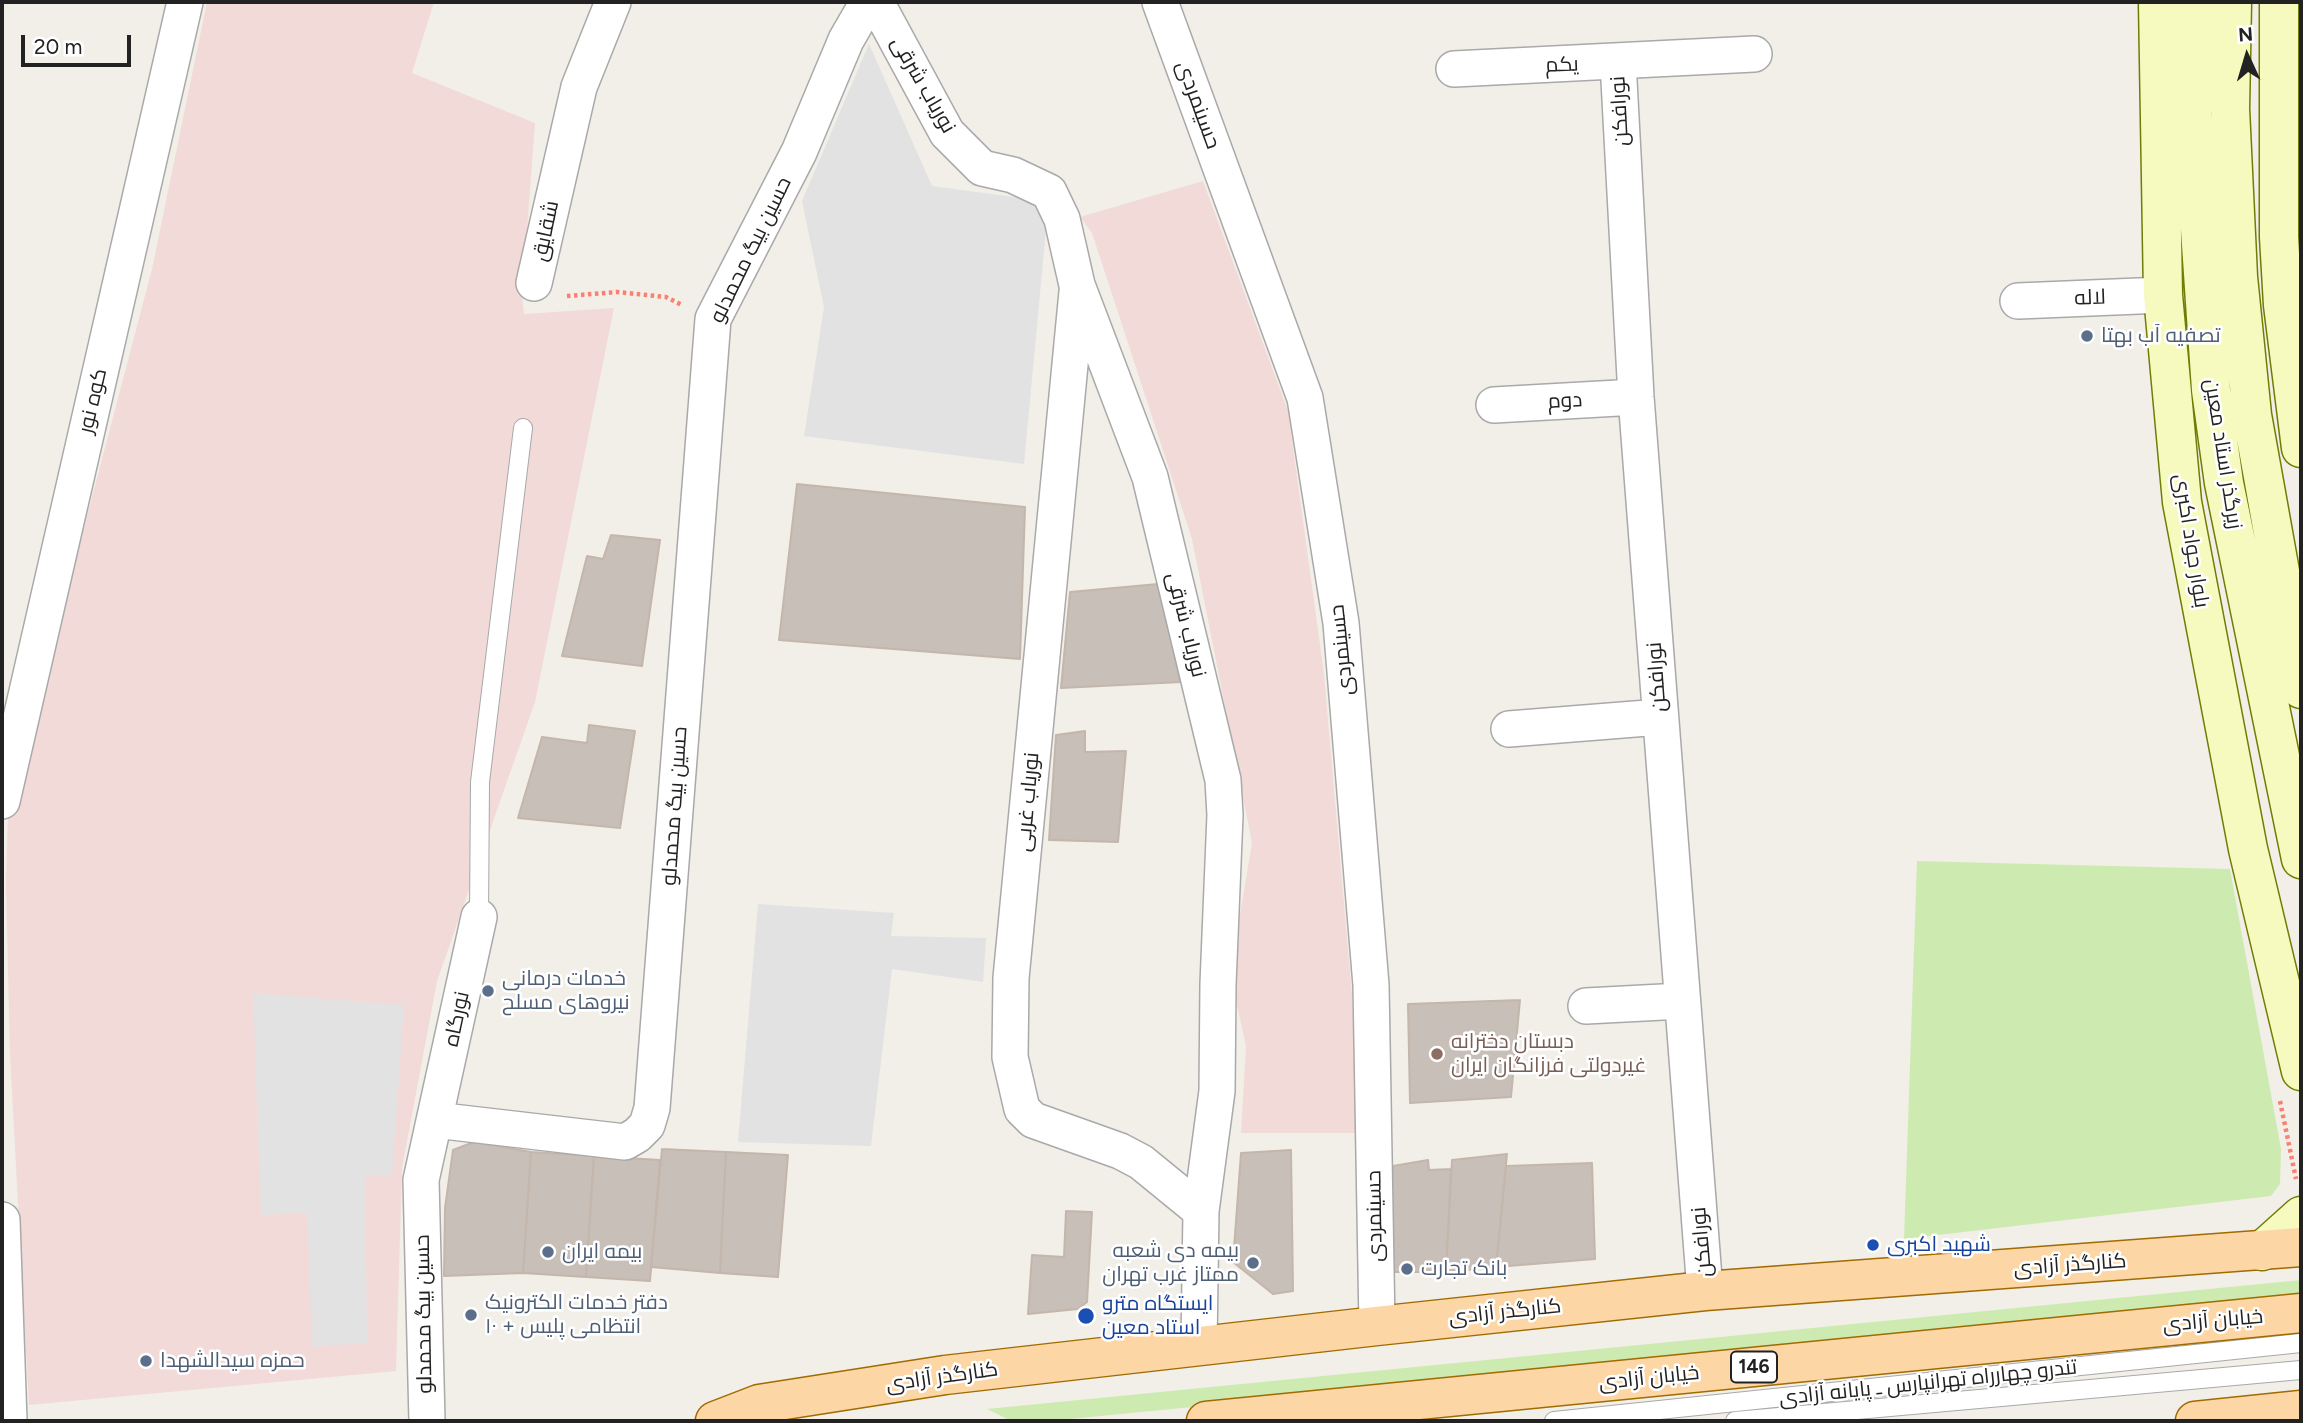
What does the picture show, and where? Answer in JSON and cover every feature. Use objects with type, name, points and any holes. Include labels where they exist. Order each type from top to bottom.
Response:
[{"type":"main road","name":"بلوار جواد اکبری","points":[[2158,2],[2163,295],[2182,502],[2290,1085]]},
{"type":"main road","name":"زیرگذر استاد معین","points":[[2194,2],[2192,113],[2211,390],[2224,483],[2301,859]]},
{"type":"main road","name":"زیرگذر استاد معین","points":[[2232,2],[2231,137],[2238,277],[2252,415],[2301,689]]},
{"type":"main road","points":[[2279,2],[2279,237],[2286,331],[2301,448]]},
{"type":"main road","points":[[2262,1251],[2291,1228],[2299,1201]]},
{"type":"main road","name":"کنارگذر آزادی","points":[[715,1421],[759,1404],[945,1375],[1199,1345],[1705,1291],[2301,1247]]},
{"type":"main road","name":"خیابان آزادی","points":[[1206,1421],[2301,1313]]},
{"type":"main road","points":[[2195,1421],[2301,1410]]},
{"type":"street","name":"کوه نور","points":[[2,801],[185,2]]},
{"type":"street","name":"شقایق","points":[[534,283],[579,87],[613,2]]},
{"type":"street","name":"حسین بیگ محمدلو","points":[[427,1421],[421,1180],[435,1120],[625,1142],[647,1125],[652,1108],[713,319],[799,152],[846,40],[868,2]]},
{"type":"street","name":"نوریاب شرقی","points":[[877,2],[947,133],[982,168],[1013,175],[1049,192],[1062,219],[1077,285],[1150,477],[1223,780],[1225,815],[1218,984],[1217,1091],[1201,1211],[1199,1345]]},
{"type":"street","name":"حسینمردی","points":[[1161,2],[1305,398],[1341,623],[1371,985],[1377,1326]]},
{"type":"street","name":"یکم","points":[[1454,69],[1754,54]]},
{"type":"street","name":"نورافکن","points":[[1618,62],[1636,397],[1705,1291]]},
{"type":"street","name":"نوریاب غربی","points":[[1077,285],[1011,978],[1010,1058],[1022,1110],[1033,1120],[1130,1156],[1201,1211]]},
{"type":"street","name":"لاله","points":[[2018,301],[2163,295]]},
{"type":"street","name":"دوم","points":[[1494,405],[1636,397]]},
{"type":"street","points":[[1509,729],[1660,717]]},
{"type":"street","name":"نورگاه","points":[[435,1120],[479,917]]},
{"type":"street","points":[[1586,1006],[1682,1001]]},
{"type":"street","points":[[2,1220],[9,1421]]},
{"type":"lane","points":[[479,917],[480,782],[523,428]]},
{"type":"lane","name":"تندرو چهارراه تهرانپارس ـ پایانه آزادی","points":[[1554,1421],[2301,1343]]},
{"type":"lane","points":[[1735,1421],[2301,1370]]},
{"type":"path","name":"شقایق","points":[[534,283],[563,297],[617,292],[666,297],[713,319]]},
{"type":"path","points":[[2290,1085],[2288,1146],[2299,1201]]},
{"type":"shaded area","points":[[207,2],[434,2],[412,73],[535,123],[522,297],[524,314],[614,308],[535,702],[437,981],[402,1168],[396,1371],[29,1405],[10,1057],[6,882],[8,816],[152,269]]},
{"type":"shaded area","points":[[869,44],[932,186],[1036,200],[1047,219],[1024,464],[804,436],[824,307],[802,201]]},
{"type":"shaded area","points":[[1203,181],[1288,411],[1324,674],[1352,995],[1358,1133],[1241,1133],[1246,1046],[1230,974],[1252,843],[1192,539],[1092,233],[1080,217]]},
{"type":"shaded area","points":[[758,904],[894,913],[891,936],[986,938],[983,982],[892,969],[871,1146],[738,1142]]},
{"type":"shaded area","points":[[253,993],[404,1005],[392,1177],[365,1174],[367,1343],[312,1347],[307,1213],[261,1215]]},
{"type":"green space","points":[[1917,861],[2230,869],[2281,1149],[2280,1184],[2271,1196],[1904,1239]]},
{"type":"green space","points":[[2301,1280],[2301,1299],[1050,1421],[1011,1421],[987,1409]]},
{"type":"building","points":[[797,484],[1025,507],[1020,659],[779,640]]},
{"type":"building","points":[[611,535],[660,540],[642,666],[562,656],[587,556],[603,559]]},
{"type":"building","points":[[1158,584],[1181,682],[1061,688],[1070,592]]},
{"type":"building","points":[[589,725],[635,731],[620,828],[518,818],[542,737],[587,743]]},
{"type":"building","points":[[1085,731],[1085,752],[1126,751],[1118,842],[1049,840],[1056,735]]},
{"type":"building","points":[[1520,1000],[1511,1097],[1410,1103],[1408,1004]]},
{"type":"building","points":[[474,1142],[531,1152],[523,1273],[444,1276],[445,1208],[453,1150]]},
{"type":"building","points":[[662,1149],[726,1152],[720,1273],[651,1267]]},
{"type":"building","points":[[1291,1150],[1293,1291],[1273,1294],[1233,1262],[1241,1153]]},
{"type":"building","points":[[531,1152],[594,1156],[586,1277],[523,1273]]},
{"type":"building","points":[[726,1152],[788,1155],[778,1277],[720,1273]]},
{"type":"building","points":[[1507,1154],[1496,1267],[1446,1272],[1452,1160]]},
{"type":"building","points":[[594,1156],[660,1160],[650,1281],[586,1277]]},
{"type":"building","points":[[1428,1160],[1429,1170],[1451,1169],[1446,1272],[1393,1272],[1386,1263],[1393,1166]]},
{"type":"building","points":[[1592,1163],[1595,1259],[1496,1267],[1506,1166]]},
{"type":"building","points":[[1066,1211],[1092,1212],[1087,1302],[1078,1309],[1028,1314],[1032,1255],[1064,1257]]},
{"type":"place","name":"تصفیه آب بهتا","points":[[2087,336]]},
{"type":"place","name":"خدمات درمانی نیروهای مسلح","points":[[488,991]]},
{"type":"place","name":"دبستان دخترانه غیردولتی فرزانگان ايران","points":[[1437,1054]]},
{"type":"place","name":"شهید اکبری","points":[[1873,1245]]},
{"type":"place","name":"بیمه ایران","points":[[548,1252]]},
{"type":"place","name":"بیمه دی شعبه ممتاز غرب تهران","points":[[1253,1263]]},
{"type":"place","name":"بانک تجارت","points":[[1407,1269]]},
{"type":"place","name":"دفتر خدمات الکترونیک انتظامی پلیس + ۱۰","points":[[471,1315]]},
{"type":"place","name":"ایستگاه مترو استاد معین","points":[[1086,1316]]},
{"type":"place","name":"حمزه سیدالشهدا","points":[[146,1361]]}]
